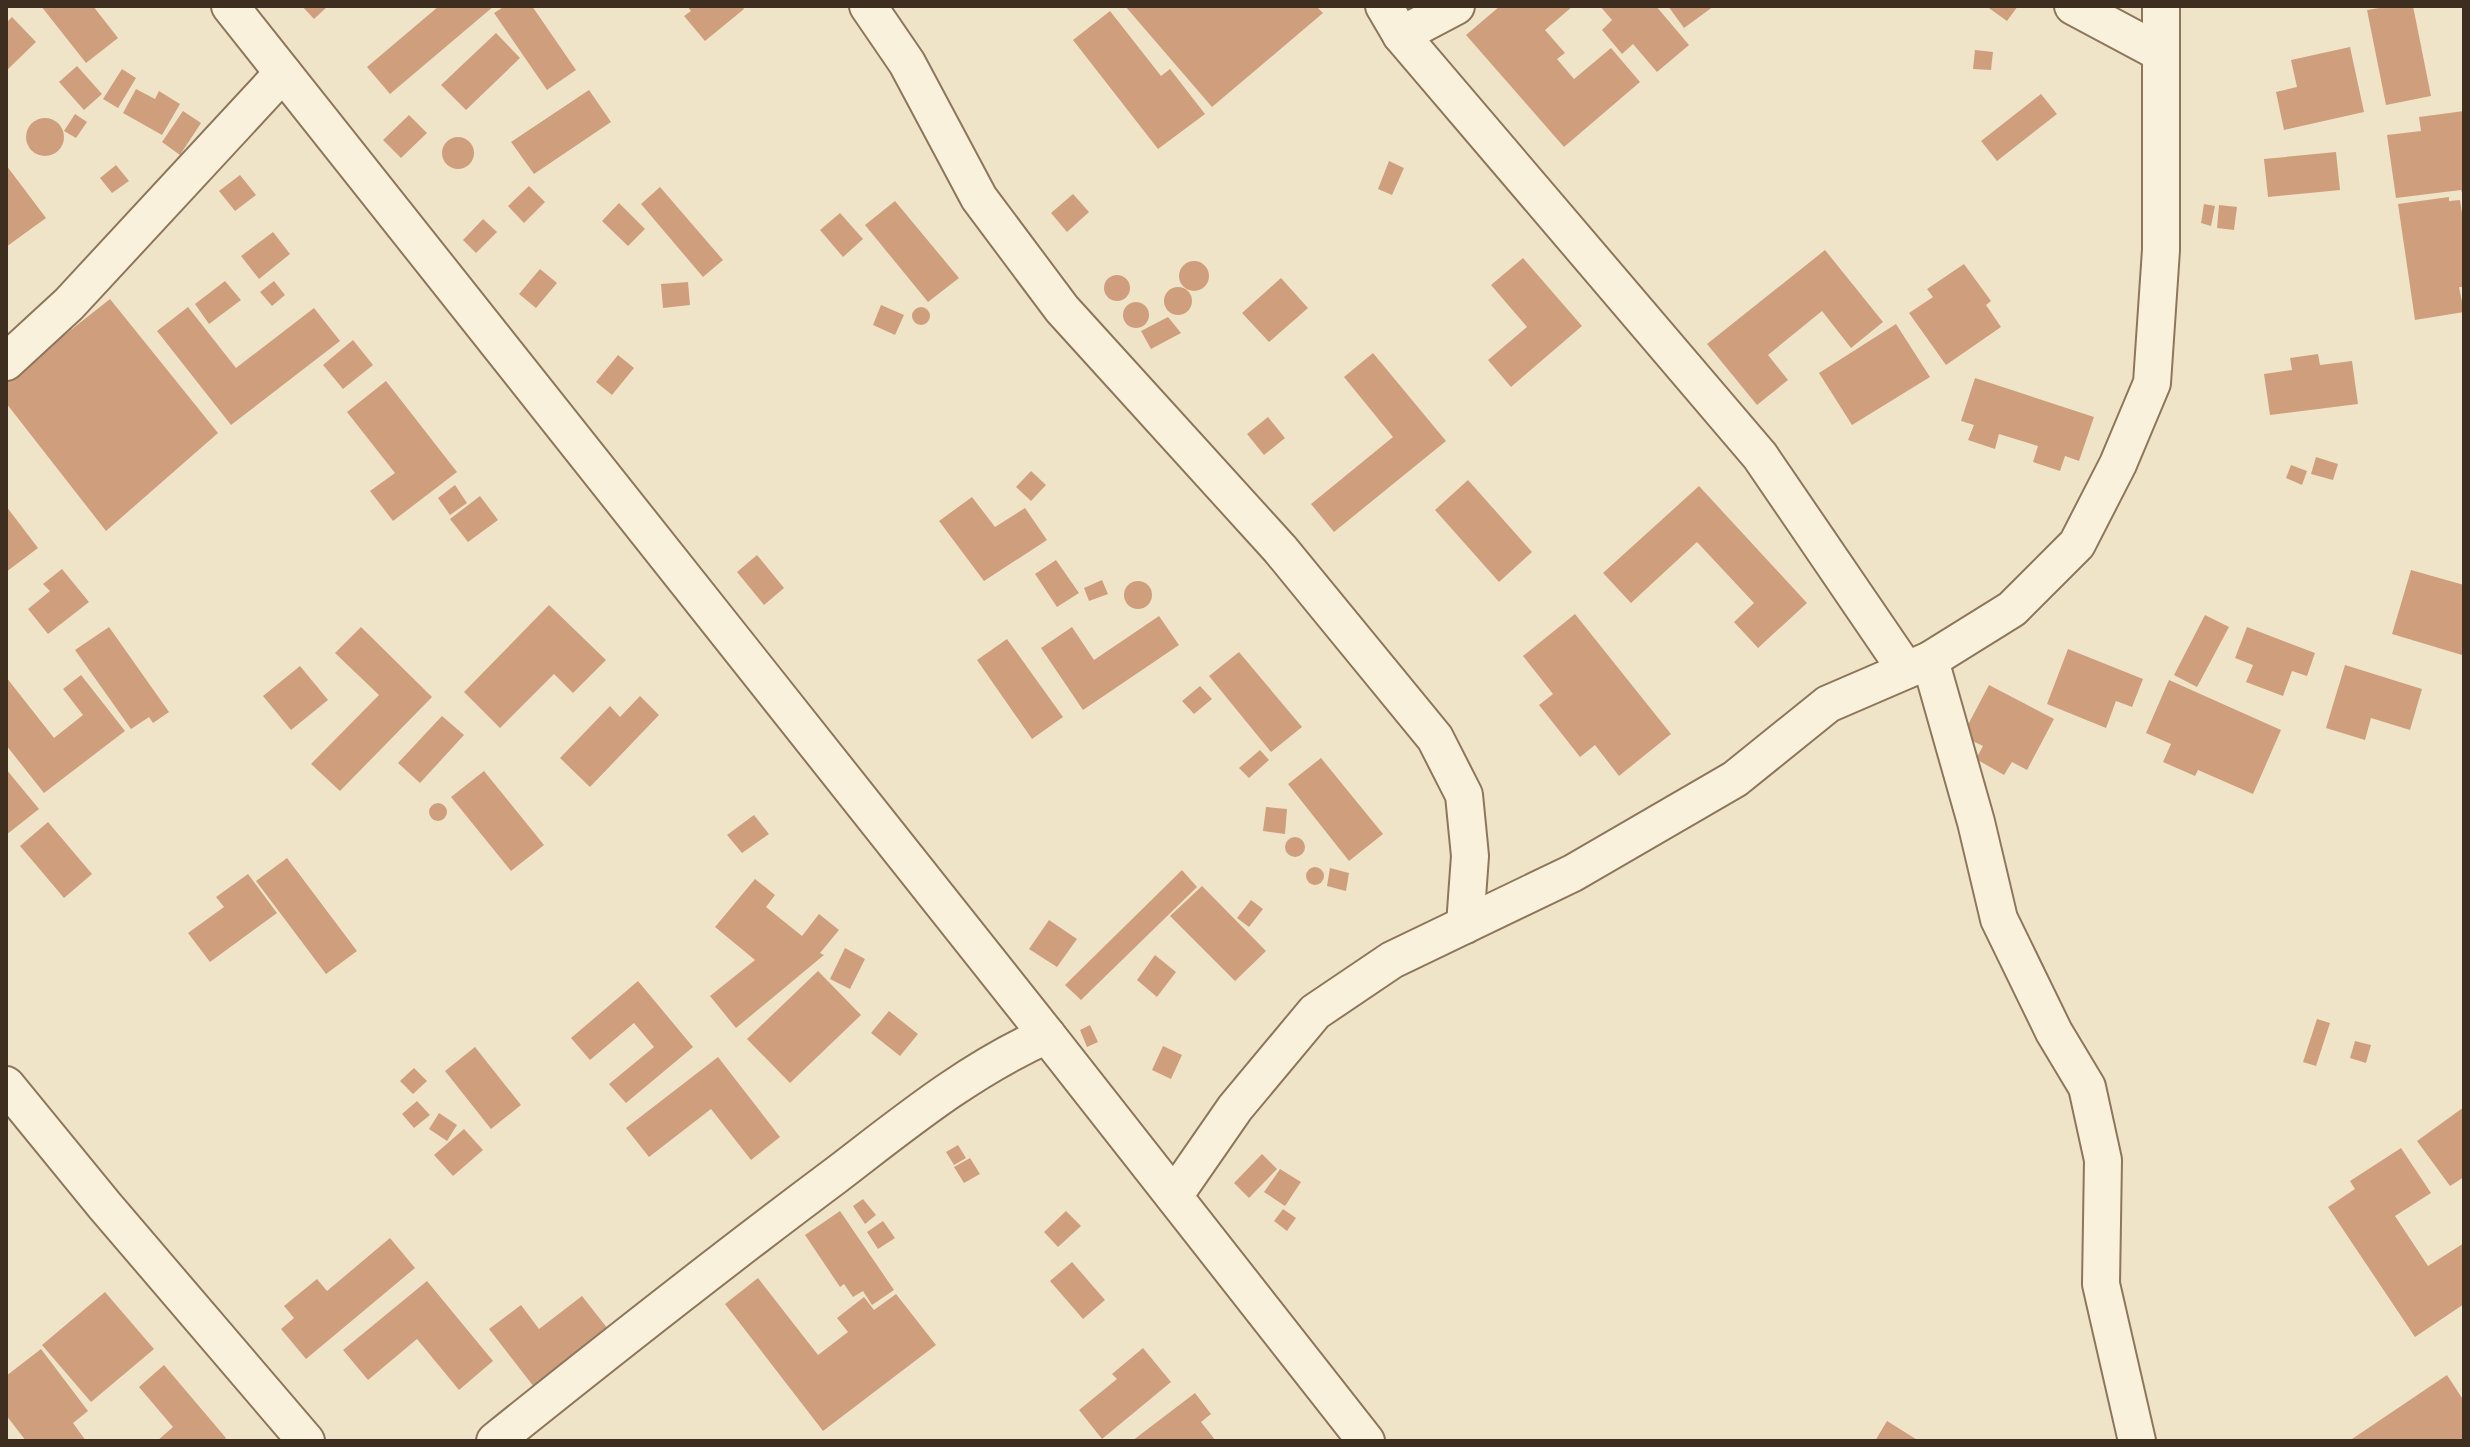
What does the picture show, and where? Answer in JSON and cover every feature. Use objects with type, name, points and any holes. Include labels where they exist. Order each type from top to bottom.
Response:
[{"type":"street","points":[[230,6],[1366,1441]]},
{"type":"street","points":[[868,6],[907,63],[979,198],[1062,309],[1280,549],[1435,738],[1464,795],[1470,856],[1465,925]]},
{"type":"street","points":[[1456,6],[1393,21],[1760,456],[1918,665],[1976,822],[1999,919],[2054,1032],[2087,1087],[2103,1160],[2101,1284],[2137,1441]]},
{"type":"street","points":[[2073,6],[2161,53]]},
{"type":"street","points":[[1174,1196],[1235,1108],[1315,1012],[1392,960],[1573,873],[1735,779],[1828,704],[1918,665],[2012,609],[2077,544],[2118,464],[2152,383],[2161,250],[2161,6]]},
{"type":"street","points":[[6,362],[69,304],[283,73]]},
{"type":"street","points":[[495,1441],[721,1261],[962,1080],[1006,1053],[1047,1035]]},
{"type":"street","points":[[6,1085],[306,1441]]},
{"type":"building","points":[[41,6],[93,6],[118,38],[86,63]]},
{"type":"building","points":[[302,6],[328,6],[314,19]]},
{"type":"building","points":[[439,6],[494,6],[390,94],[367,67]]},
{"type":"building","points":[[505,6],[532,6],[576,70],[547,90],[494,13]]},
{"type":"building","points":[[687,6],[742,6],[744,9],[705,41],[684,16],[691,11]]},
{"type":"building","points":[[1125,6],[1316,6],[1323,13],[1212,107]]},
{"type":"building","points":[[1500,6],[1573,6],[1545,30],[1565,53],[1557,59],[1574,79],[1611,48],[1640,82],[1564,147],[1466,35]]},
{"type":"building","points":[[1600,6],[1656,6],[1689,45],[1657,72],[1633,44],[1622,54],[1602,30],[1612,20]]},
{"type":"building","points":[[1668,6],[1714,6],[1684,28]]},
{"type":"building","points":[[1986,6],[2018,6],[2007,21]]},
{"type":"building","points":[[2413,6],[2431,96],[2386,105],[2367,10]]},
{"type":"building","points":[[1110,11],[1161,76],[1170,69],[1205,114],[1158,149],[1073,40]]},
{"type":"building","points":[[12,17],[36,42],[6,71],[6,23]]},
{"type":"building","points":[[496,33],[520,58],[466,110],[441,85]]},
{"type":"building","points":[[2350,47],[2364,112],[2284,130],[2276,92],[2297,87],[2291,60]]},
{"type":"building","points":[[1975,50],[1993,52],[1991,70],[1973,69]]},
{"type":"building","points":[[77,66],[102,94],[84,110],[59,82]]},
{"type":"building","points":[[122,69],[136,78],[118,108],[103,99]]},
{"type":"building","points":[[136,89],[155,99],[159,91],[180,104],[162,135],[123,113]]},
{"type":"building","points":[[589,90],[611,122],[534,174],[511,142]]},
{"type":"building","points":[[2041,94],[2057,114],[1997,161],[1981,141]]},
{"type":"building","points":[[183,111],[201,123],[180,155],[162,142]]},
{"type":"building","points":[[2464,111],[2464,198],[2461,190],[2396,198],[2387,135],[2421,131],[2419,117]]},
{"type":"building","points":[[75,114],[87,122],[76,138],[64,131]]},
{"type":"building","points":[[409,115],[427,133],[401,158],[383,140]]},
{"type":"building","points":[[45,118],[58,124],[64,137],[58,150],[45,156],[32,150],[26,137],[32,124]]},
{"type":"building","points":[[458,137],[470,141],[474,153],[470,165],[458,169],[446,165],[442,153],[446,141]]},
{"type":"building","points":[[2336,152],[2340,190],[2268,197],[2264,159]]},
{"type":"building","points":[[1389,161],[1404,168],[1392,195],[1378,189]]},
{"type":"building","points":[[6,165],[46,218],[6,247]]},
{"type":"building","points":[[116,165],[129,181],[112,193],[100,178]]},
{"type":"building","points":[[240,175],[256,195],[235,211],[219,191]]},
{"type":"building","points":[[529,186],[545,202],[524,223],[508,206]]},
{"type":"building","points":[[660,187],[723,260],[703,277],[641,204]]},
{"type":"building","points":[[1073,194],[1089,212],[1067,232],[1051,213]]},
{"type":"building","points":[[2449,197],[2449,201],[2460,200],[2464,226],[2464,287],[2459,287],[2464,312],[2415,320],[2398,204]]},
{"type":"building","points":[[895,201],[959,278],[928,302],[865,225]]},
{"type":"building","points":[[619,203],[645,229],[628,246],[602,221]]},
{"type":"building","points":[[2204,204],[2215,206],[2211,226],[2201,223]]},
{"type":"building","points":[[2219,205],[2237,207],[2234,230],[2217,228]]},
{"type":"building","points":[[840,213],[863,239],[843,257],[820,230]]},
{"type":"building","points":[[483,219],[497,232],[476,253],[463,240]]},
{"type":"building","points":[[273,232],[290,254],[259,279],[241,256]]},
{"type":"building","points":[[1825,250],[1883,322],[1851,348],[1822,311],[1768,355],[1788,380],[1757,405],[1707,344]]},
{"type":"building","points":[[1523,258],[1582,326],[1511,387],[1488,360],[1527,327],[1491,285]]},
{"type":"building","points":[[1194,261],[1205,265],[1209,276],[1205,287],[1194,291],[1183,287],[1179,276],[1183,265]]},
{"type":"building","points":[[1964,264],[1991,301],[1986,305],[2001,327],[1946,365],[1909,313],[1933,297],[1927,289]]},
{"type":"building","points":[[540,269],[557,283],[536,308],[519,294]]},
{"type":"building","points":[[1117,275],[1126,279],[1130,288],[1126,297],[1117,301],[1108,297],[1104,288],[1108,279]]},
{"type":"building","points":[[1281,278],[1308,308],[1269,342],[1242,313]]},
{"type":"building","points":[[225,281],[241,300],[209,324],[195,304]]},
{"type":"building","points":[[274,281],[285,295],[272,306],[260,292]]},
{"type":"building","points":[[688,282],[690,305],[663,308],[661,284]]},
{"type":"building","points":[[1178,287],[1188,291],[1192,301],[1188,311],[1178,315],[1168,311],[1164,301],[1168,291]]},
{"type":"building","points":[[110,299],[218,433],[106,531],[6,403],[6,381]]},
{"type":"building","points":[[1136,302],[1145,306],[1149,315],[1145,324],[1136,328],[1127,324],[1123,315],[1127,306]]},
{"type":"building","points":[[881,305],[904,315],[895,335],[873,325]]},
{"type":"building","points":[[188,307],[236,368],[314,308],[340,341],[231,425],[157,331]]},
{"type":"building","points":[[921,307],[930,316],[921,325],[912,316]]},
{"type":"building","points":[[1168,317],[1181,333],[1151,349],[1141,331]]},
{"type":"building","points":[[1896,324],[1930,377],[1852,425],[1819,373]]},
{"type":"building","points":[[353,340],[373,365],[343,389],[323,365]]},
{"type":"building","points":[[1373,353],[1446,441],[1334,532],[1311,504],[1393,437],[1344,377]]},
{"type":"building","points":[[2318,354],[2320,365],[2352,361],[2358,404],[2270,415],[2264,374],[2292,370],[2290,358]]},
{"type":"building","points":[[618,355],[634,368],[612,395],[596,382]]},
{"type":"building","points":[[1975,378],[2094,417],[2079,461],[2065,456],[2060,471],[2033,462],[2038,446],[1999,434],[1995,449],[1968,440],[1974,425],[1961,421]]},
{"type":"building","points":[[386,381],[457,472],[393,521],[370,491],[395,473],[347,412]]},
{"type":"building","points":[[1268,417],[1285,438],[1264,455],[1247,434]]},
{"type":"building","points":[[2316,457],[2338,464],[2333,480],[2311,474]]},
{"type":"building","points":[[2291,465],[2307,471],[2302,485],[2286,478]]},
{"type":"building","points":[[1031,471],[1046,485],[1031,501],[1016,487]]},
{"type":"building","points":[[1468,480],[1532,552],[1499,582],[1435,510]]},
{"type":"building","points":[[455,485],[467,503],[450,515],[438,498]]},
{"type":"building","points":[[1699,486],[1807,603],[1758,648],[1734,622],[1754,603],[1697,542],[1631,603],[1603,573]]},
{"type":"building","points":[[480,496],[498,520],[468,542],[450,519]]},
{"type":"building","points":[[972,497],[995,527],[1025,508],[1047,540],[984,581],[939,521]]},
{"type":"building","points":[[6,506],[38,548],[6,572]]},
{"type":"building","points":[[757,555],[784,588],[764,605],[737,572]]},
{"type":"building","points":[[1056,560],[1079,593],[1057,607],[1035,574]]},
{"type":"building","points":[[62,569],[89,602],[48,634],[28,609],[50,591],[43,584]]},
{"type":"building","points":[[2411,570],[2464,585],[2462,655],[2392,634]]},
{"type":"building","points":[[1102,580],[1108,594],[1089,601],[1084,588]]},
{"type":"building","points":[[1138,581],[1148,585],[1152,595],[1148,605],[1138,609],[1128,605],[1124,595],[1128,585]]},
{"type":"building","points":[[549,605],[606,660],[573,693],[554,674],[500,728],[464,692]]},
{"type":"building","points":[[1575,614],[1671,734],[1619,776],[1595,745],[1580,757],[1539,705],[1553,694],[1523,656]]},
{"type":"building","points":[[2205,615],[2229,627],[2197,687],[2174,675]]},
{"type":"building","points":[[1159,616],[1179,645],[1083,710],[1041,648],[1072,627],[1094,660]]},
{"type":"building","points":[[109,627],[169,712],[153,723],[149,717],[131,729],[75,650]]},
{"type":"building","points":[[361,627],[432,697],[340,791],[311,764],[379,695],[335,653]]},
{"type":"building","points":[[2247,627],[2315,653],[2307,676],[2292,671],[2283,696],[2246,682],[2253,665],[2235,658]]},
{"type":"building","points":[[1007,639],[1063,717],[1032,739],[977,660]]},
{"type":"building","points":[[2068,649],[2143,679],[2132,707],[2116,701],[2106,728],[2047,704]]},
{"type":"building","points":[[1239,652],[1302,727],[1271,752],[1209,676]]},
{"type":"building","points":[[2345,665],[2422,689],[2410,730],[2371,718],[2365,740],[2326,728]]},
{"type":"building","points":[[300,666],[328,700],[291,730],[263,696]]},
{"type":"building","points":[[81,675],[125,731],[44,793],[6,745],[6,677],[54,738],[83,715],[63,689]]},
{"type":"building","points":[[2169,680],[2281,730],[2253,794],[2198,770],[2195,776],[2163,762],[2171,744],[2146,733]]},
{"type":"building","points":[[1989,685],[2054,719],[2027,770],[2012,762],[2004,775],[1976,759],[1983,746],[1962,736]]},
{"type":"building","points":[[1200,686],[1212,699],[1194,714],[1182,701]]},
{"type":"building","points":[[640,696],[659,715],[590,787],[560,758],[610,706],[620,717]]},
{"type":"building","points":[[442,716],[464,735],[420,783],[398,763]]},
{"type":"building","points":[[1260,750],[1269,760],[1249,778],[1239,768]]},
{"type":"building","points":[[1321,758],[1383,834],[1349,861],[1288,784]]},
{"type":"building","points":[[6,769],[39,809],[6,835]]},
{"type":"building","points":[[484,771],[544,845],[511,871],[451,797]]},
{"type":"building","points":[[438,803],[447,812],[438,821],[429,812]]},
{"type":"building","points":[[1266,807],[1287,809],[1285,834],[1263,831]]},
{"type":"building","points":[[754,815],[769,834],[742,853],[727,835]]},
{"type":"building","points":[[48,822],[92,874],[64,898],[20,846]]},
{"type":"building","points":[[1295,837],[1302,840],[1305,847],[1302,854],[1295,857],[1288,854],[1285,847],[1288,840]]},
{"type":"building","points":[[287,858],[357,951],[326,974],[256,881]]},
{"type":"building","points":[[1315,867],[1324,876],[1315,885],[1306,876]]},
{"type":"building","points":[[1330,868],[1349,873],[1346,891],[1327,886]]},
{"type":"building","points":[[1182,870],[1197,887],[1081,1000],[1065,985]]},
{"type":"building","points":[[248,874],[277,913],[210,962],[188,933],[224,907],[216,897]]},
{"type":"building","points":[[755,879],[775,895],[766,907],[802,936],[819,914],[839,930],[820,953],[824,955],[736,1028],[710,996],[755,960],[715,927]]},
{"type":"building","points":[[1202,886],[1266,951],[1235,981],[1170,916]]},
{"type":"building","points":[[1251,900],[1263,909],[1249,927],[1237,918]]},
{"type":"building","points":[[1049,920],[1077,939],[1057,967],[1029,949]]},
{"type":"building","points":[[845,948],[865,959],[850,989],[830,979]]},
{"type":"building","points":[[1155,955],[1176,972],[1157,997],[1137,980]]},
{"type":"building","points":[[818,971],[861,1015],[790,1083],[747,1039]]},
{"type":"building","points":[[638,981],[693,1047],[626,1103],[609,1084],[654,1047],[634,1023],[590,1060],[571,1038]]},
{"type":"building","points":[[889,1011],[918,1034],[900,1056],[871,1033]]},
{"type":"building","points":[[2317,1019],[2330,1023],[2316,1066],[2303,1062]]},
{"type":"building","points":[[1090,1025],[1098,1042],[1087,1047],[1080,1030]]},
{"type":"building","points":[[2355,1041],[2371,1045],[2366,1063],[2350,1058]]},
{"type":"building","points":[[1163,1046],[1182,1055],[1171,1079],[1152,1070]]},
{"type":"building","points":[[475,1047],[521,1105],[491,1129],[445,1071]]},
{"type":"building","points":[[718,1057],[780,1137],[751,1160],[711,1109],[649,1157],[626,1128]]},
{"type":"building","points":[[414,1068],[427,1081],[413,1094],[400,1081]]},
{"type":"building","points":[[417,1101],[430,1115],[414,1128],[402,1114]]},
{"type":"building","points":[[2464,1107],[2464,1177],[2450,1186],[2417,1141]]},
{"type":"building","points":[[439,1113],[457,1125],[447,1141],[429,1129]]},
{"type":"building","points":[[464,1129],[483,1150],[453,1176],[434,1155]]},
{"type":"building","points":[[958,1145],[966,1158],[954,1165],[946,1152]]},
{"type":"building","points":[[2401,1148],[2431,1193],[2395,1216],[2428,1266],[2464,1243],[2464,1304],[2415,1337],[2328,1207],[2355,1189],[2350,1181]]},
{"type":"building","points":[[1262,1154],[1277,1169],[1249,1198],[1234,1183]]},
{"type":"building","points":[[970,1158],[980,1174],[964,1183],[954,1167]]},
{"type":"building","points":[[1280,1169],[1301,1182],[1285,1206],[1264,1192]]},
{"type":"building","points":[[863,1199],[876,1215],[865,1224],[853,1206]]},
{"type":"building","points":[[1283,1209],[1296,1218],[1287,1231],[1274,1221]]},
{"type":"building","points":[[840,1211],[894,1290],[872,1305],[863,1291],[853,1297],[844,1284],[840,1287],[805,1235]]},
{"type":"building","points":[[1066,1211],[1081,1226],[1058,1247],[1044,1232]]},
{"type":"building","points":[[883,1221],[895,1238],[878,1249],[867,1232]]},
{"type":"building","points":[[390,1238],[415,1268],[306,1359],[281,1329],[294,1318],[284,1306],[317,1279],[327,1291]]},
{"type":"building","points":[[1072,1262],[1105,1300],[1083,1319],[1050,1281]]},
{"type":"building","points":[[758,1278],[818,1355],[848,1332],[837,1318],[864,1297],[874,1310],[896,1294],[936,1345],[823,1431],[725,1304]]},
{"type":"building","points":[[427,1281],[493,1361],[459,1390],[417,1339],[368,1380],[343,1350]]},
{"type":"building","points":[[105,1292],[154,1349],[91,1402],[42,1345]]},
{"type":"building","points":[[582,1296],[608,1329],[534,1387],[489,1329],[521,1305],[539,1329]]},
{"type":"building","points":[[1143,1348],[1171,1382],[1102,1439],[1079,1410],[1117,1379],[1112,1374]]},
{"type":"building","points":[[41,1349],[88,1411],[73,1423],[86,1441],[26,1441],[6,1415],[6,1376]]},
{"type":"building","points":[[164,1365],[226,1438],[223,1441],[157,1441],[173,1427],[139,1387]]},
{"type":"building","points":[[2447,1375],[2464,1401],[2464,1441],[2349,1441]]},
{"type":"building","points":[[1195,1393],[1211,1414],[1201,1422],[1216,1441],[1132,1441]]},
{"type":"building","points":[[1887,1421],[1919,1441],[1875,1441]]}]
